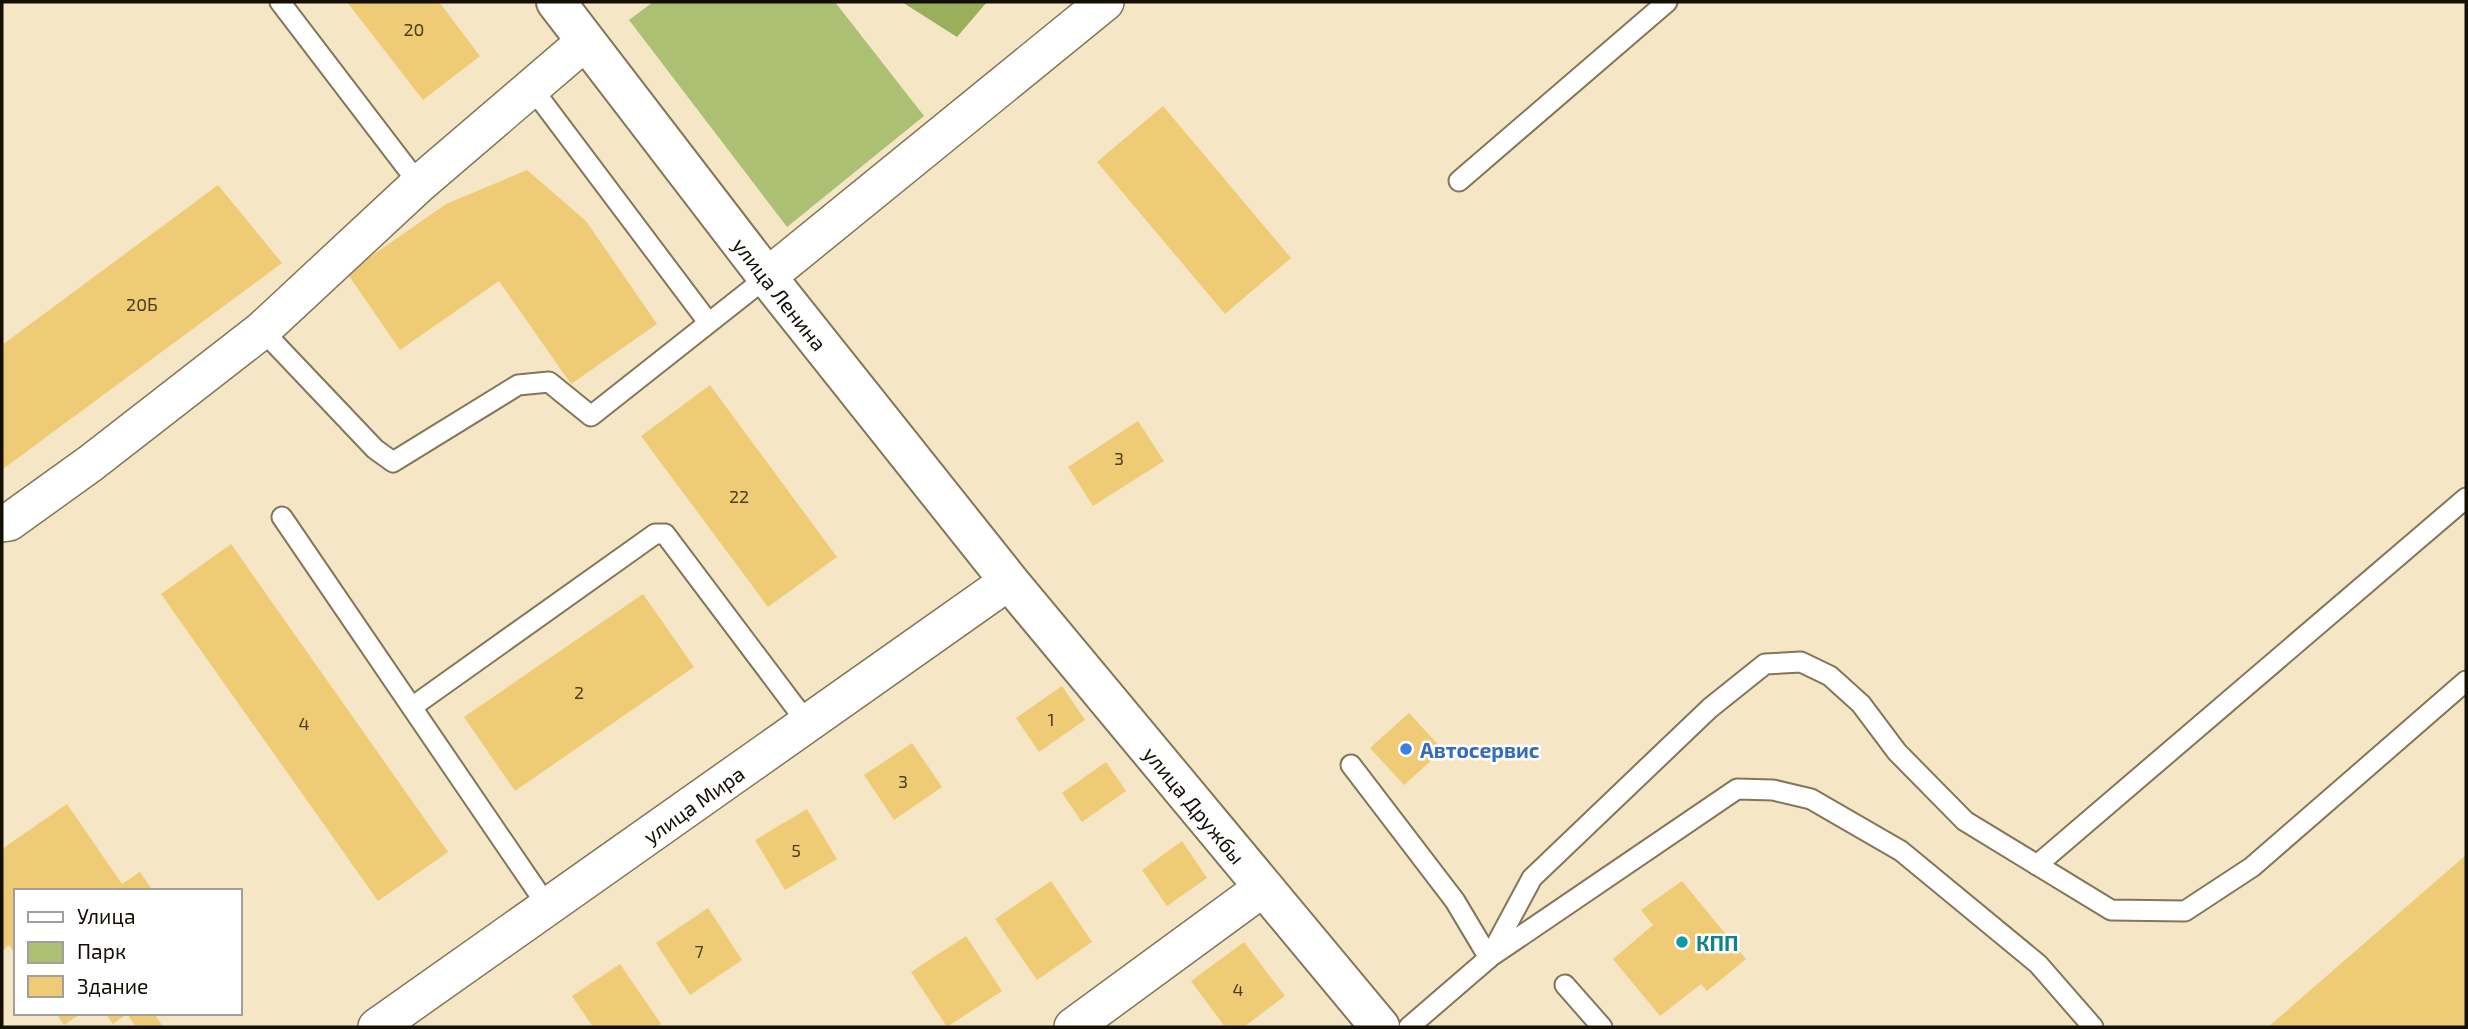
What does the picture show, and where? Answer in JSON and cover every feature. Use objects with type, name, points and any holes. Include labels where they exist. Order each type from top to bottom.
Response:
[{"type":"street","name":"улица Ленина","points":[[556,2],[767,277],[1009,581]]},
{"type":"street","points":[[767,277],[1105,2]]},
{"type":"street","points":[[2,523],[9,523],[91,463],[262,330],[419,184],[586,41]]},
{"type":"street","name":"улица Мира","points":[[377,1027],[1009,581]]},
{"type":"street","name":"улица Дружбы","points":[[1009,581],[1380,1027]]},
{"type":"street","points":[[1073,1027],[1264,887]]},
{"type":"lane","points":[[280,2],[419,184]]},
{"type":"lane","points":[[1458,181],[1667,2]]},
{"type":"lane","points":[[532,88],[708,322]]},
{"type":"lane","points":[[262,330],[374,449],[393,462],[519,385],[549,382],[591,416],[767,277]]},
{"type":"lane","points":[[2037,865],[2466,498]]},
{"type":"lane","points":[[282,517],[548,907]]},
{"type":"lane","points":[[412,707],[654,534],[665,534],[808,724]]},
{"type":"lane","points":[[1489,958],[1532,877],[1700,718],[1765,664],[1801,662],[1830,676],[1861,704],[1897,752],[1965,821],[2112,911],[2185,911],[2252,867],[2466,681]]},
{"type":"lane","points":[[1351,765],[1455,901],[1489,958]]},
{"type":"lane","points":[[1409,1027],[1489,958],[1737,789],[1773,790],[1811,799],[1901,851],[2038,964],[2093,1027]]},
{"type":"lane","points":[[1565,985],[1602,1027]]},
{"type":"green space","points":[[653,2],[835,2],[924,116],[787,227],[629,20]]},
{"type":"green space","points":[[902,2],[987,2],[957,37]]},
{"type":"building","points":[[347,2],[439,2],[480,56],[423,100]]},
{"type":"building","points":[[1163,106],[1291,258],[1225,314],[1097,162]]},
{"type":"building","points":[[527,170],[586,221],[657,324],[571,384],[499,281],[400,350],[347,273],[446,204]]},
{"type":"building","points":[[218,185],[282,263],[3,469],[2,345]]},
{"type":"building","points":[[710,385],[837,557],[768,607],[641,436]]},
{"type":"building","points":[[1138,421],[1164,461],[1093,506],[1068,467]]},
{"type":"building","points":[[231,544],[448,852],[378,901],[161,594]]},
{"type":"building","points":[[643,594],[694,667],[515,791],[464,717]]},
{"type":"building","points":[[1062,686],[1085,720],[1039,752],[1016,718]]},
{"type":"building","name":"Автосервис","points":[[1409,713],[1443,750],[1404,785],[1370,748]]},
{"type":"building","points":[[912,743],[942,787],[894,820],[864,775]]},
{"type":"building","points":[[1106,762],[1126,791],[1082,822],[1062,793]]},
{"type":"building","points":[[67,804],[122,884],[140,872],[152,889],[14,889],[14,952],[9,945],[2,951],[2,849]]},
{"type":"building","points":[[807,809],[837,859],[785,890],[755,840]]},
{"type":"building","points":[[1182,841],[1207,878],[1167,906],[1142,870]]},
{"type":"building","points":[[2466,855],[2466,1027],[2268,1027]]},
{"type":"building","points":[[1051,881],[1092,942],[1037,980],[995,919]]},
{"type":"building","name":"КПП","points":[[1682,881],[1746,959],[1707,991],[1701,984],[1660,1016],[1613,959],[1653,925],[1641,910]]},
{"type":"building","points":[[708,908],[742,960],[690,995],[656,943]]},
{"type":"building","points":[[966,936],[1002,991],[947,1027],[911,972]]},
{"type":"building","points":[[1244,942],[1285,996],[1244,1027],[1225,1027],[1191,981]]},
{"type":"building","points":[[620,964],[661,1024],[657,1027],[593,1027],[572,996]]},
{"type":"building","points":[[57,1015],[79,1015],[64,1025]]},
{"type":"building","points":[[106,1015],[126,1015],[113,1024]]},
{"type":"building","points":[[128,1015],[155,1015],[163,1027],[136,1027]]},
{"type":"place","name":"Автосервис","points":[[1406,749]]},
{"type":"place","name":"КПП","points":[[1682,942]]}]
